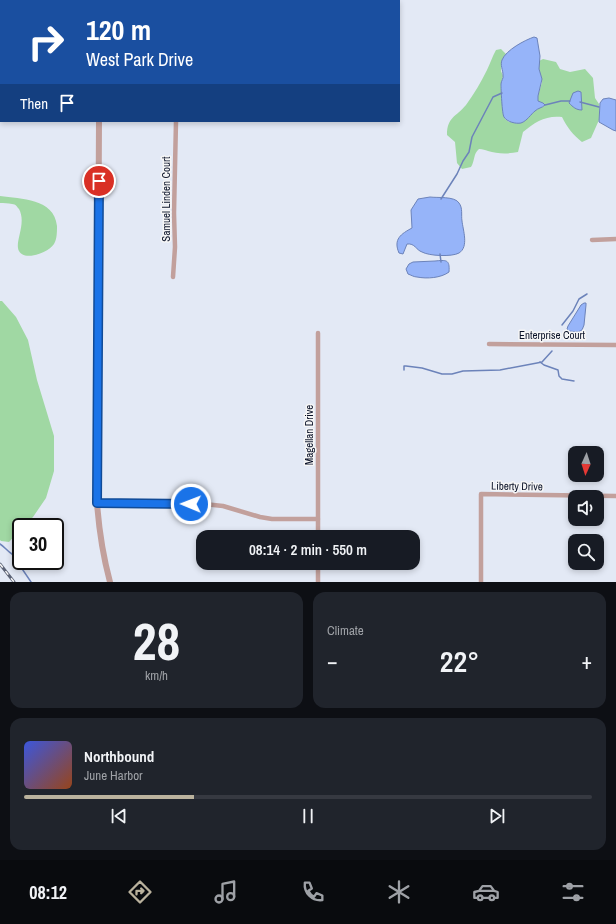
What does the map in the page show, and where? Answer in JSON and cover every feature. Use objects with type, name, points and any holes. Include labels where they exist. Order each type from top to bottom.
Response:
[{"type":"street","points":[[99,122],[97,503],[98,524],[110,582]]},
{"type":"street","name":"Samuel Linden Court","points":[[173,277],[175,247],[174,213],[176,122]]},
{"type":"street","points":[[592,240],[616,239]]},
{"type":"street","name":"Magellan Drive","points":[[318,333],[318,530]]},
{"type":"street","name":"Enterprise Court","points":[[489,344],[616,345]]},
{"type":"street","name":"Liberty Drive","points":[[481,582],[481,494],[616,496]]},
{"type":"street","points":[[97,503],[209,504],[223,506],[260,517],[318,519]]},
{"type":"street","points":[[318,570],[318,582]]},
{"type":"green space","points":[[501,49],[506,54],[502,60],[501,71],[503,76],[501,84],[503,113],[505,119],[509,122],[527,119],[535,110],[545,105],[538,102],[542,82],[539,61],[543,59],[556,62],[560,69],[570,72],[585,69],[593,78],[595,98],[599,104],[599,120],[591,138],[582,142],[570,131],[562,117],[546,118],[536,122],[523,132],[518,152],[499,153],[479,149],[471,167],[462,169],[457,163],[455,142],[447,135],[447,129],[450,121],[466,105],[475,92],[496,50]]},
{"type":"green space","points":[[0,196],[26,199],[43,205],[50,210],[55,217],[57,226],[56,240],[54,244],[47,250],[37,255],[26,256],[22,254],[18,247],[22,221],[19,209],[13,204],[0,203]]},
{"type":"green space","points":[[0,301],[2,301],[16,317],[28,340],[37,380],[54,436],[54,471],[46,498],[33,517],[12,518],[12,539],[9,542],[0,540]]},
{"type":"water","points":[[534,37],[537,38],[540,56],[539,69],[542,79],[538,101],[545,105],[536,110],[523,122],[514,123],[507,120],[503,115],[501,83],[503,76],[501,62],[504,56],[512,49]]},
{"type":"water","points":[[578,91],[581,92],[582,110],[576,109],[569,103],[573,93]]},
{"type":"water","points":[[609,98],[616,100],[616,131],[599,122],[600,103],[603,99]]},
{"type":"water","points":[[430,197],[454,199],[460,205],[465,238],[464,247],[459,253],[456,254],[435,255],[425,253],[410,244],[407,244],[403,254],[399,253],[397,244],[399,238],[404,232],[412,228],[411,210],[418,199]]},
{"type":"water","points":[[442,260],[448,263],[449,272],[434,278],[415,277],[408,274],[406,269],[409,264],[413,262]]},
{"type":"water","points":[[586,303],[586,305],[582,330],[578,332],[569,331],[567,329],[568,326],[581,305]]},
{"type":"waterway","points":[[441,199],[469,152],[472,137],[493,97],[502,93]]},
{"type":"waterway","points":[[545,105],[561,101],[570,101]]},
{"type":"waterway","points":[[580,102],[599,107]]},
{"type":"waterway","points":[[440,254],[441,262]]},
{"type":"waterway","points":[[562,325],[573,311],[579,299],[587,294]]},
{"type":"waterway","points":[[404,370],[404,366],[422,368],[442,374],[452,374],[463,371],[500,370],[542,362],[552,351]]},
{"type":"waterway","points":[[540,362],[558,370],[559,376],[562,379],[574,381]]},
{"type":"waterway","points":[[0,544],[12,554],[31,582]]},
{"type":"railway","points":[[0,564],[14,582]]},
{"type":"route","points":[[99,181],[97,503],[191,504]]}]
